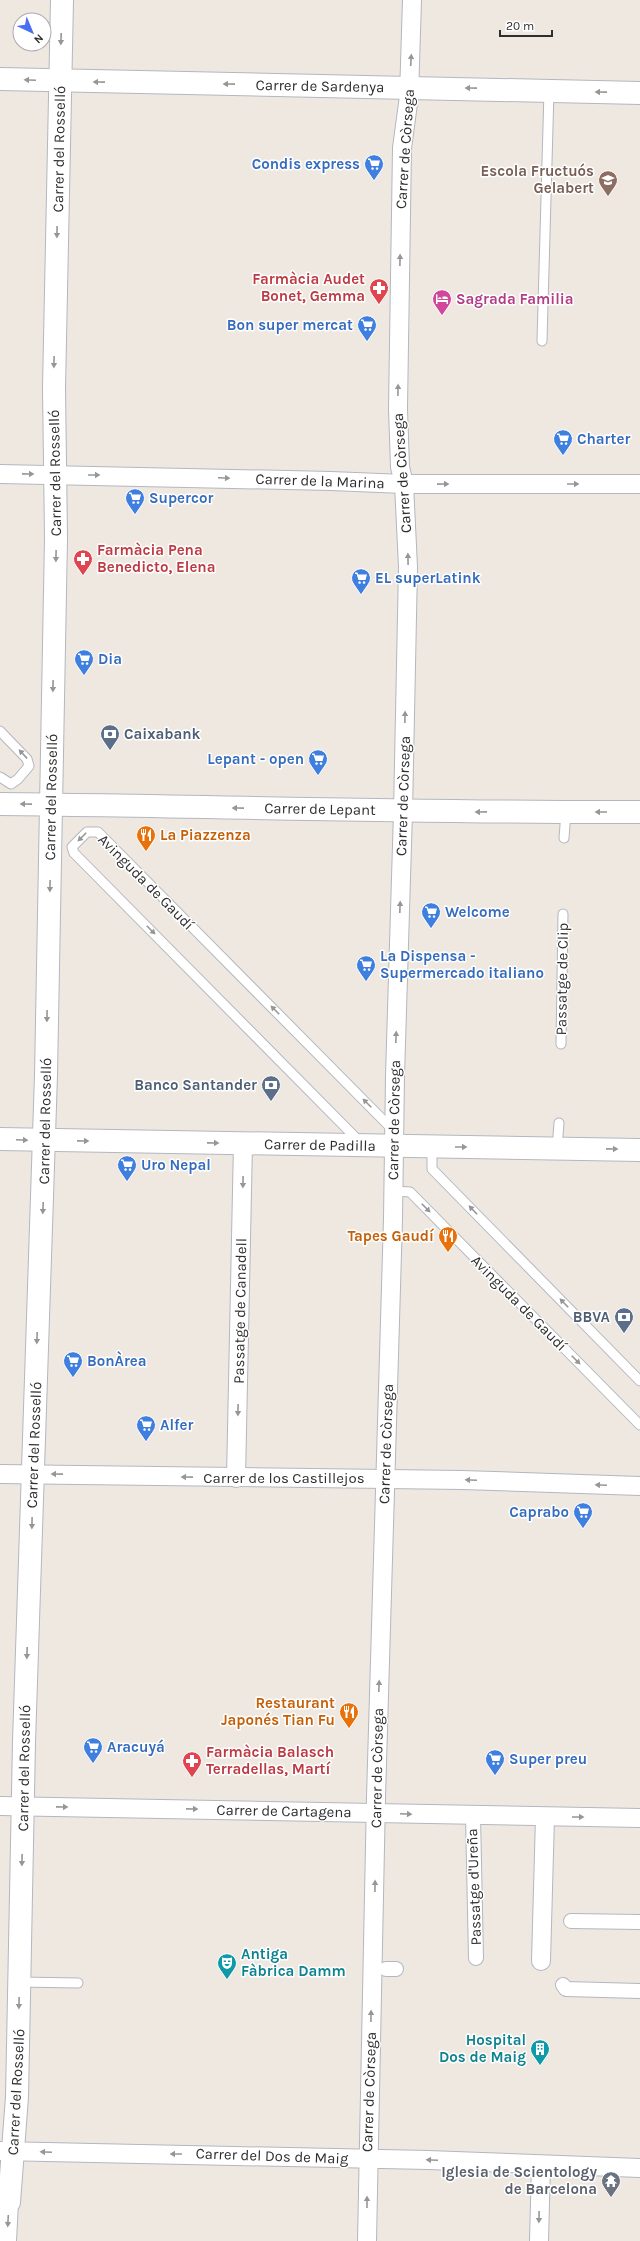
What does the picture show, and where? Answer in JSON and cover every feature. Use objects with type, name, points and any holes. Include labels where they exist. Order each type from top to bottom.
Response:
[{"type":"main road","name":"Carrer del Rosselló","points":[[9,2202],[7,2151],[17,2097],[23,1806],[44,1141],[52,805],[56,538],[54,388],[62,0]]},
{"type":"main road","name":"Carrer de Sardenya","points":[[0,79],[640,93]]},
{"type":"main road","name":"Carrer de Lepant","points":[[0,804],[324,808],[403,812],[640,812]]},
{"type":"main road","name":"Carrer de Padilla","points":[[0,1139],[44,1141],[363,1145],[394,1138],[432,1147],[640,1150]]},
{"type":"street","name":"Carrer de Còrsega","points":[[367,2241],[375,1813],[384,1479],[394,1191],[408,567],[404,484],[400,467],[398,409],[402,148],[409,87],[412,0]]},
{"type":"street","name":"Carrer de la Marina","points":[[0,474],[404,484],[640,484]]},
{"type":"street","name":"Passatge de Canadell","points":[[236,1478],[243,1144]]},
{"type":"street","name":"Carrer de los Castillejos","points":[[0,1474],[384,1479],[640,1486]]},
{"type":"street","name":"Carrer de Cartagena","points":[[0,1806],[640,1818]]},
{"type":"street","name":"Passatge d'Ureña","points":[[473,1816],[476,1958]]},
{"type":"street","points":[[541,1961],[545,1817]]},
{"type":"street","points":[[571,1921],[640,1922]]},
{"type":"street","points":[[563,1985],[566,1989],[640,1991]]},
{"type":"street","name":"Carrer del Dos de Maig","points":[[7,2151],[368,2158],[640,2168]]},
{"type":"street","points":[[539,2241],[541,2165]]},
{"type":"street","name":"Carrer del Rosselló","points":[[7,2241],[9,2202]]},
{"type":"lane","points":[[542,340],[549,91]]},
{"type":"lane","points":[[0,731],[27,759],[29,766],[18,779],[11,784],[0,777]]},
{"type":"lane","points":[[564,838],[566,812]]},
{"type":"lane","name":"Avinguda de Gaudí","points":[[363,1145],[74,853],[72,847],[87,832],[98,832],[394,1138]]},
{"type":"lane","name":"Passatge de Clip","points":[[561,1044],[563,914]]},
{"type":"lane","points":[[558,1148],[559,1123]]},
{"type":"lane","name":"Avinguda de Gaudí","points":[[432,1147],[432,1169],[640,1381]]},
{"type":"lane","name":"Avinguda de Gaudí","points":[[394,1191],[410,1192],[640,1425]]},
{"type":"lane","points":[[20,1982],[78,1983]]},
{"type":"place","name":"Condis express","points":[[374,181]]},
{"type":"place","name":"Escola Fructuós Gelabert","points":[[608,197]]},
{"type":"place","name":"Farmàcia Audet Bonet, Gemma","points":[[379,305]]},
{"type":"place","name":"Sagrada Familia","points":[[442,316]]},
{"type":"place","name":"Bon super mercat","points":[[367,342]]},
{"type":"place","name":"Charter","points":[[563,456]]},
{"type":"place","name":"Supercor","points":[[135,515]]},
{"type":"place","name":"Farmàcia Pena Benedicto, Elena","points":[[83,576]]},
{"type":"place","name":"EL superLatink","points":[[361,595]]},
{"type":"place","name":"Dia","points":[[84,676]]},
{"type":"place","name":"Caixabank","points":[[110,751]]},
{"type":"place","name":"Lepant - open","points":[[318,776]]},
{"type":"place","name":"La Piazzenza","points":[[146,852]]},
{"type":"place","name":"Welcome","points":[[431,929]]},
{"type":"place","name":"La Dispensa - Supermercado italiano","points":[[366,982]]},
{"type":"place","name":"Banco Santander","points":[[271,1102]]},
{"type":"place","name":"Uro Nepal","points":[[127,1182]]},
{"type":"place","name":"Tapes Gaudí","points":[[448,1253]]},
{"type":"place","name":"BBVA","points":[[624,1334]]},
{"type":"place","name":"BonÀrea","points":[[73,1378]]},
{"type":"place","name":"Alfer","points":[[146,1442]]},
{"type":"place","name":"Caprabo","points":[[583,1529]]},
{"type":"place","name":"Restaurant Japonés Tian Fu","points":[[349,1729]]},
{"type":"place","name":"Aracuyá","points":[[93,1764]]},
{"type":"place","name":"Super preu","points":[[495,1776]]},
{"type":"place","name":"Farmàcia Balasch Terradellas, Martí","points":[[192,1778]]},
{"type":"place","name":"Antiga Fàbrica Damm","points":[[227,1980]]},
{"type":"place","name":"Hospital Dos de Maig","points":[[540,2066]]},
{"type":"place","name":"Iglesia de Scientology de Barcelona","points":[[611,2198]]}]
